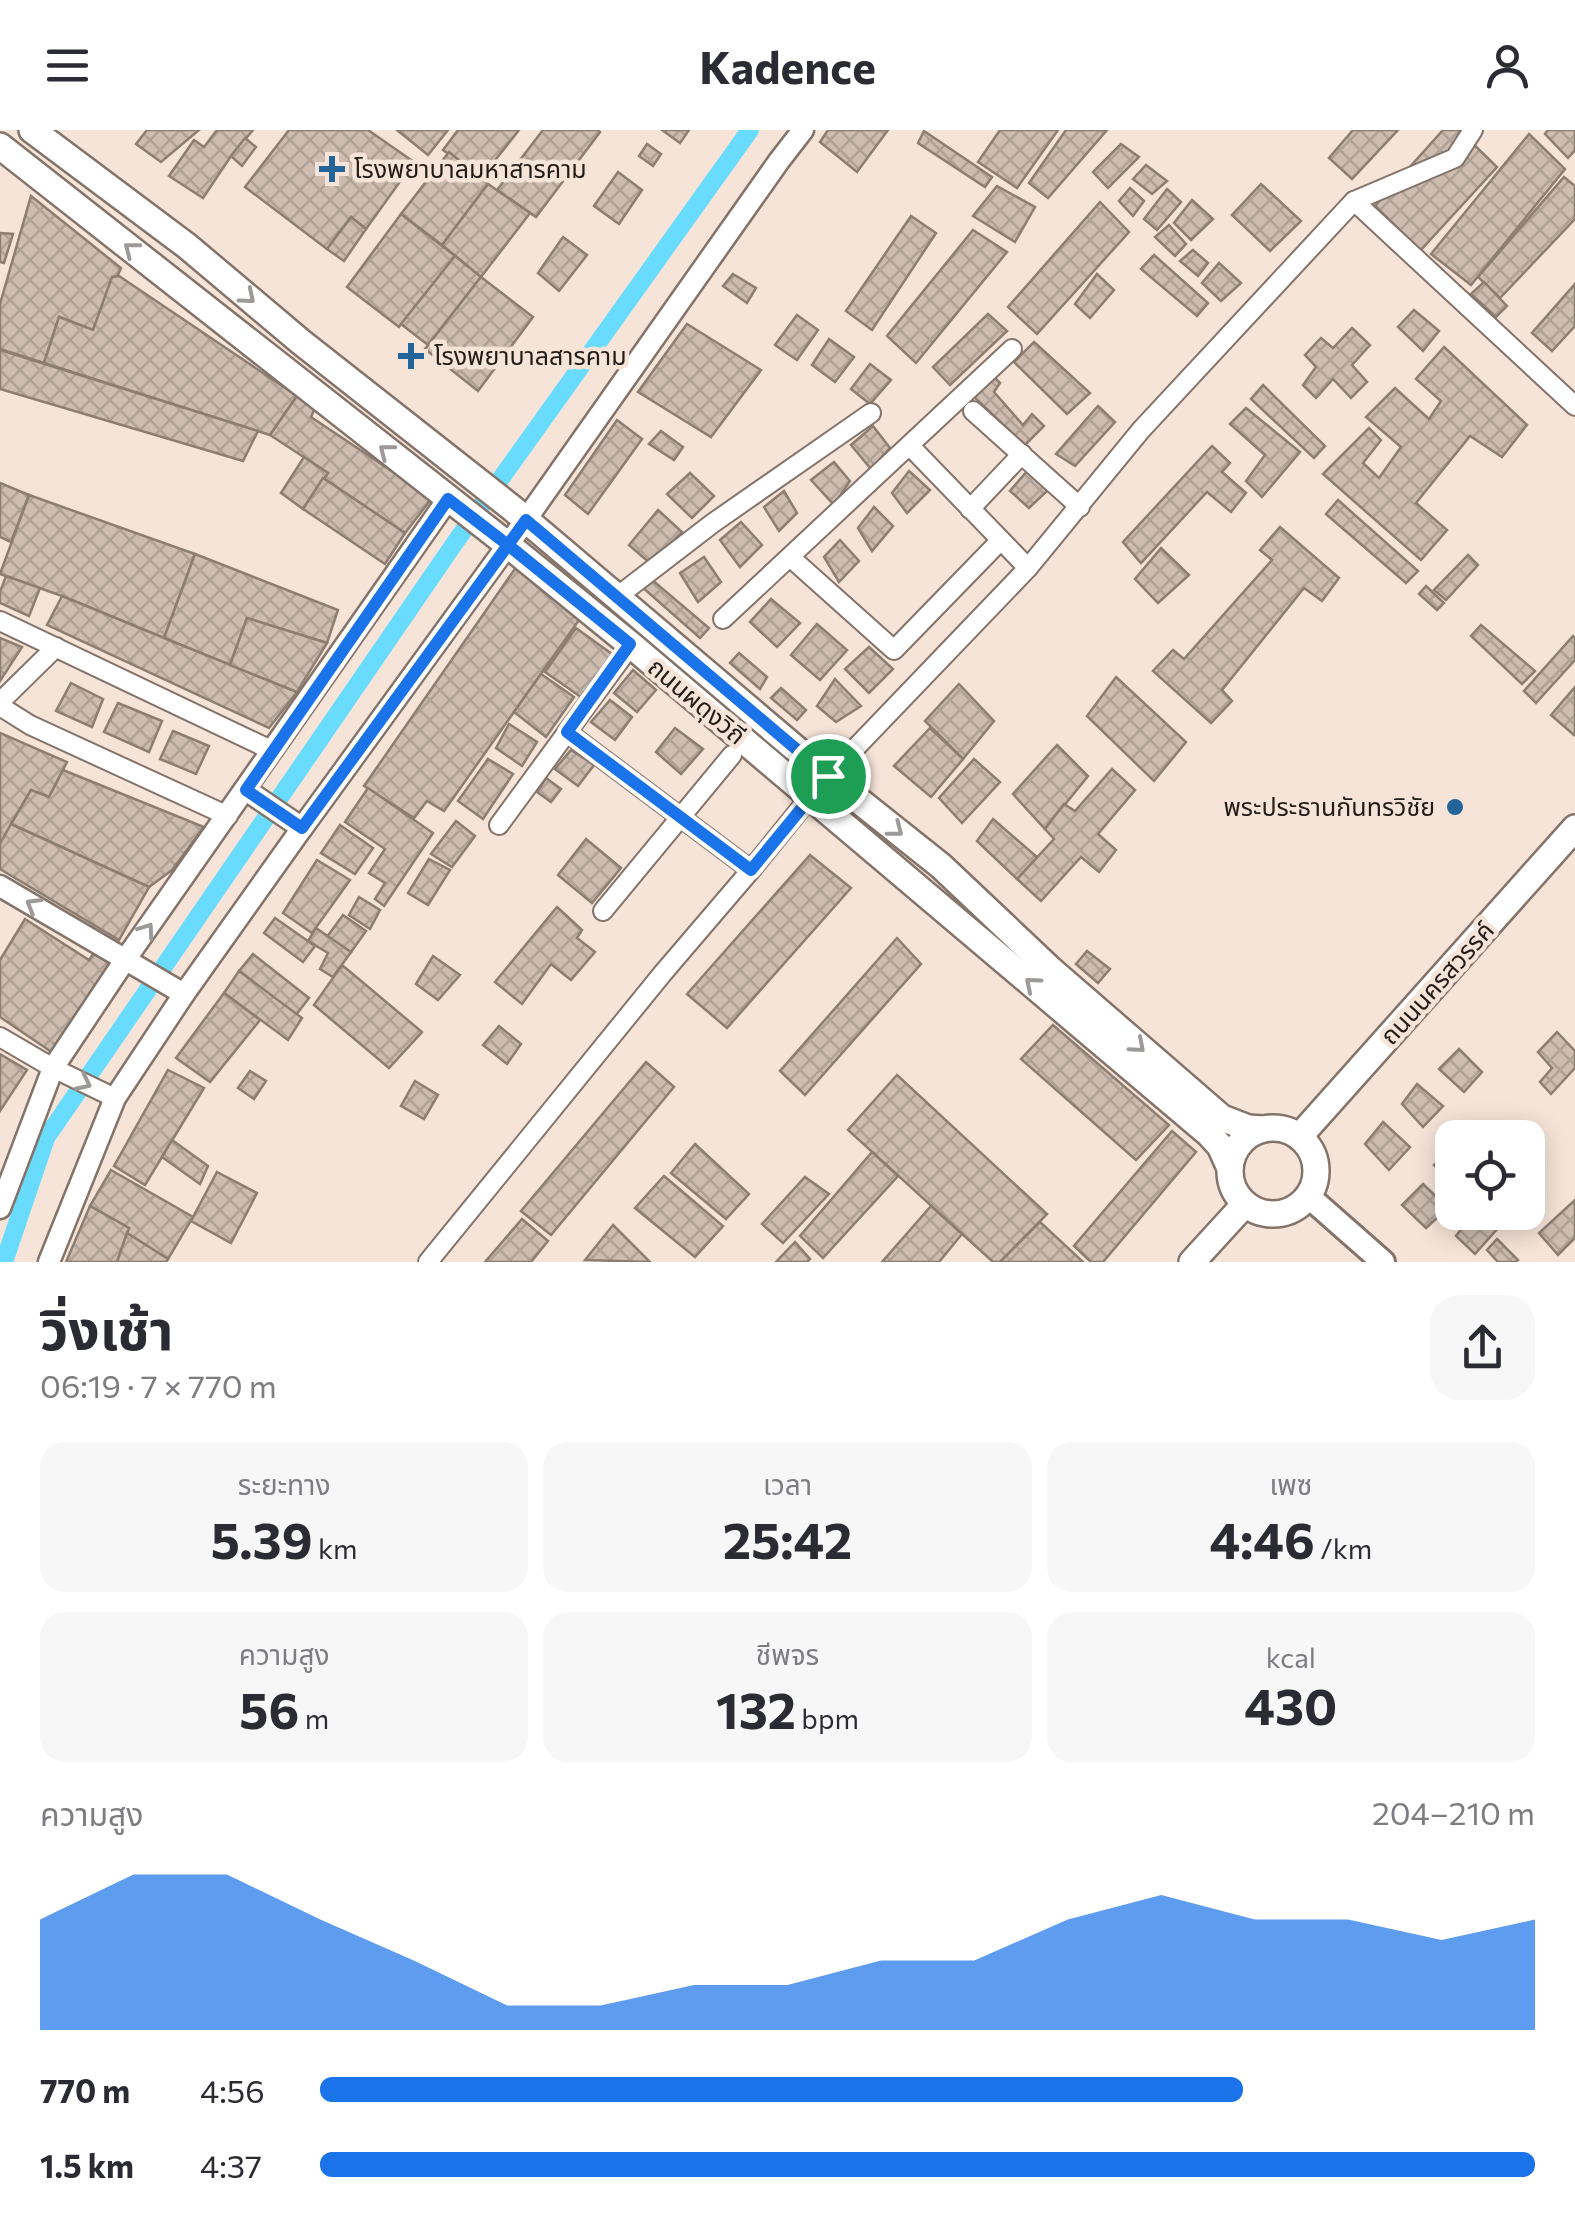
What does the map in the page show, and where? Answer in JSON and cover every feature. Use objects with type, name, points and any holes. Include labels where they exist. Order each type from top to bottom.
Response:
[{"type":"main road","name":"ถนนผดุงวิถี","points":[[32,130],[187,246],[618,596],[828,776],[941,866],[1050,969],[1222,1118],[1262,1129]]},
{"type":"main road","name":"ถนนผดุงวิถี","points":[[0,146],[630,644],[1209,1134],[1220,1146],[1230,1168]]},
{"type":"main road","name":"ถนนนครสวรรค์","points":[[1299,1137],[1575,828]]},
{"type":"main road","points":[[1262,1129],[1288,1130],[1312,1154],[1313,1186],[1298,1206],[1285,1212],[1271,1214],[1245,1204],[1232,1181],[1230,1168],[1240,1143],[1262,1129]]},
{"type":"main road","points":[[1308,1196],[1383,1262]]},
{"type":"main road","points":[[1192,1262],[1245,1204]]},
{"type":"street","points":[[49,1262],[115,1098],[184,994],[501,539],[803,130]]},
{"type":"street","points":[[1455,158],[1461,130]]},
{"type":"street","points":[[428,1262],[810,797],[1028,568],[1141,430],[1354,201],[1455,158],[1473,130]]},
{"type":"street","points":[[1354,201],[1575,406]]},
{"type":"street","points":[[723,619],[1012,350]]},
{"type":"street","points":[[973,410],[1080,507]]},
{"type":"street","points":[[618,596],[713,523],[871,412]]},
{"type":"street","points":[[910,446],[1028,568]]},
{"type":"street","points":[[970,509],[1022,454]]},
{"type":"street","points":[[0,1208],[54,1068],[273,751],[455,505]]},
{"type":"street","points":[[790,557],[894,650],[1000,542]]},
{"type":"street","points":[[0,621],[273,751]]},
{"type":"street","points":[[498,825],[630,644]]},
{"type":"street","points":[[56,648],[0,704],[30,724],[228,816]]},
{"type":"street","points":[[567,732],[751,870]]},
{"type":"street","points":[[603,911],[732,755]]},
{"type":"street","points":[[246,790],[302,828]]},
{"type":"street","points":[[0,886],[184,994]]},
{"type":"street","points":[[0,1036],[115,1098]]},
{"type":"building","points":[[147,130],[199,130],[161,162],[136,144]]},
{"type":"building","points":[[217,130],[253,130],[203,198],[169,176],[194,140],[204,147]]},
{"type":"building","points":[[289,130],[368,130],[414,162],[366,229],[351,217],[327,249],[245,187]]},
{"type":"building","points":[[397,130],[448,130],[428,155]]},
{"type":"building","points":[[458,130],[519,130],[481,178],[443,150]]},
{"type":"building","points":[[543,130],[600,132],[536,217],[497,190]]},
{"type":"building","points":[[662,130],[689,130],[680,143]]},
{"type":"building","points":[[828,130],[888,130],[857,172],[820,142]]},
{"type":"building","points":[[1000,130],[1058,130],[1017,188],[978,162]]},
{"type":"building","points":[[1066,130],[1107,130],[1048,198],[1029,183]]},
{"type":"building","points":[[1353,130],[1398,130],[1352,179],[1329,158]]},
{"type":"building","points":[[1443,130],[1459,130],[1497,167],[1420,251],[1375,206]]},
{"type":"building","points":[[1548,130],[1575,130],[1575,150],[1568,158],[1545,134]]},
{"type":"building","points":[[924,131],[992,177],[985,187],[918,143]]},
{"type":"building","points":[[1529,134],[1565,169],[1471,285],[1431,254]]},
{"type":"building","points":[[245,138],[256,147],[242,166],[231,156]]},
{"type":"building","points":[[647,144],[661,154],[653,166],[639,156]]},
{"type":"building","points":[[1121,144],[1139,157],[1108,188],[1093,172]]},
{"type":"building","points":[[449,152],[488,184],[442,245],[401,214]]},
{"type":"building","points":[[1146,165],[1167,181],[1152,194],[1133,179]]},
{"type":"building","points":[[618,172],[642,190],[619,224],[594,206]]},
{"type":"building","points":[[1564,177],[1575,186],[1575,219],[1500,298],[1478,277]]},
{"type":"building","points":[[488,184],[530,213],[481,277],[442,245]]},
{"type":"building","points":[[1261,184],[1301,221],[1270,251],[1232,215]]},
{"type":"building","points":[[997,186],[1035,207],[1015,242],[973,216]]},
{"type":"building","points":[[1130,188],[1144,201],[1133,216],[1119,201]]},
{"type":"building","points":[[1167,189],[1181,202],[1157,230],[1144,219]]},
{"type":"building","points":[[31,196],[121,268],[93,330],[59,317],[44,363],[0,349],[0,304]]},
{"type":"building","points":[[1192,200],[1213,219],[1191,240],[1174,223]]},
{"type":"building","points":[[1100,202],[1129,232],[1037,334],[1008,307]]},
{"type":"building","points":[[401,214],[455,256],[399,327],[347,287]]},
{"type":"building","points":[[911,216],[936,233],[872,330],[846,311]]},
{"type":"building","points":[[351,217],[366,229],[344,261],[327,249]]},
{"type":"building","points":[[1169,225],[1186,244],[1175,256],[1155,237]]},
{"type":"building","points":[[973,230],[1007,252],[916,363],[887,336]]},
{"type":"building","points":[[0,233],[13,234],[4,263],[0,262]]},
{"type":"building","points":[[563,237],[587,255],[559,291],[538,273]]},
{"type":"building","points":[[1193,250],[1208,263],[1198,276],[1180,261]]},
{"type":"building","points":[[1154,255],[1208,303],[1197,316],[1141,269]]},
{"type":"building","points":[[455,256],[481,277],[428,345],[401,324]]},
{"type":"building","points":[[1219,263],[1241,283],[1221,301],[1202,283]]},
{"type":"building","points":[[733,274],[756,288],[747,303],[723,286]]},
{"type":"building","points":[[1097,274],[1114,290],[1090,318],[1075,304]]},
{"type":"building","points":[[119,276],[297,396],[270,435],[44,363],[59,317],[93,330],[112,277]]},
{"type":"building","points":[[481,277],[533,317],[478,391],[425,349]]},
{"type":"building","points":[[1484,282],[1507,306],[1496,317],[1471,294]]},
{"type":"building","points":[[1575,284],[1575,326],[1552,351],[1532,333]]},
{"type":"building","points":[[1414,310],[1439,331],[1423,351],[1398,327]]},
{"type":"building","points":[[988,314],[1007,331],[950,385],[933,367]]},
{"type":"building","points":[[797,315],[818,330],[797,360],[775,345]]},
{"type":"building","points":[[687,324],[761,370],[711,437],[638,392]]},
{"type":"building","points":[[1352,328],[1370,345],[1352,365],[1367,382],[1351,398],[1333,379],[1316,398],[1303,385],[1316,367],[1305,355],[1321,338],[1333,348]]},
{"type":"building","points":[[829,339],[854,357],[835,382],[812,365]]},
{"type":"building","points":[[1034,342],[1090,393],[1067,414],[1014,362]]},
{"type":"building","points":[[1444,347],[1527,425],[1502,457],[1470,436],[1416,503],[1447,530],[1421,560],[1323,474],[1369,428],[1381,440],[1363,463],[1379,478],[1401,447],[1366,417],[1395,388],[1429,419],[1441,401],[1416,379]]},
{"type":"building","points":[[0,350],[258,431],[243,461],[0,389]]},
{"type":"building","points":[[870,364],[891,380],[870,404],[851,389]]},
{"type":"building","points":[[992,375],[1000,383],[994,392],[1023,425],[1032,414],[1044,426],[1025,445],[973,396]]},
{"type":"building","points":[[1263,385],[1325,446],[1314,458],[1251,399]]},
{"type":"building","points":[[297,396],[315,408],[311,417],[432,498],[405,533],[323,478],[328,473],[270,435]]},
{"type":"building","points":[[1098,406],[1115,422],[1075,466],[1056,454]]},
{"type":"building","points":[[1246,408],[1300,452],[1262,497],[1246,481],[1265,455],[1230,424]]},
{"type":"building","points":[[617,420],[642,439],[588,514],[565,495]]},
{"type":"building","points":[[873,426],[890,448],[871,469],[851,445]]},
{"type":"building","points":[[661,431],[683,447],[674,460],[649,444]]},
{"type":"building","points":[[1212,446],[1230,463],[1222,472],[1246,493],[1231,512],[1207,492],[1141,563],[1123,542]]},
{"type":"building","points":[[304,457],[328,473],[303,509],[281,493]]},
{"type":"building","points":[[834,462],[850,481],[834,505],[811,480]]},
{"type":"building","points":[[1028,470],[1048,490],[1029,508],[1010,491]]},
{"type":"building","points":[[909,471],[930,490],[907,513],[892,493]]},
{"type":"building","points":[[690,473],[714,496],[692,518],[667,494]]},
{"type":"building","points":[[323,478],[405,533],[385,564],[303,509]]},
{"type":"building","points":[[0,483],[29,495],[11,542],[0,537]]},
{"type":"building","points":[[784,491],[797,513],[779,531],[764,507]]},
{"type":"building","points":[[29,495],[195,554],[164,638],[0,574]]},
{"type":"building","points":[[1338,500],[1418,571],[1406,583],[1326,514]]},
{"type":"building","points":[[874,507],[893,526],[872,551],[858,528]]},
{"type":"building","points":[[658,510],[682,532],[651,564],[629,545]]},
{"type":"building","points":[[741,522],[762,545],[740,567],[720,540]]},
{"type":"building","points":[[1280,527],[1339,578],[1322,601],[1304,588],[1222,690],[1232,701],[1211,723],[1153,671],[1173,650],[1184,659],[1272,560],[1260,550]]},
{"type":"building","points":[[840,540],[859,561],[839,582],[824,557]]},
{"type":"building","points":[[1161,548],[1189,575],[1158,603],[1135,579]]},
{"type":"building","points":[[195,554],[338,610],[327,643],[247,618],[230,665],[164,638]]},
{"type":"building","points":[[1468,555],[1478,565],[1446,600],[1434,590]]},
{"type":"building","points":[[704,557],[721,582],[698,602],[680,573]]},
{"type":"building","points":[[519,563],[584,613],[444,811],[427,801],[414,818],[364,786]]},
{"type":"building","points":[[6,576],[40,588],[29,616],[0,603]]},
{"type":"building","points":[[651,579],[709,628],[700,638],[642,587]]},
{"type":"building","points":[[1426,586],[1444,603],[1437,610],[1419,594]]},
{"type":"building","points":[[62,596],[297,692],[269,728],[47,625]]},
{"type":"building","points":[[771,599],[800,623],[777,647],[750,622]]},
{"type":"building","points":[[247,618],[327,643],[297,692],[230,665]]},
{"type":"building","points":[[817,624],[847,650],[820,680],[791,655]]},
{"type":"building","points":[[1481,625],[1535,671],[1522,684],[1471,636]]},
{"type":"building","points":[[576,628],[612,654],[581,697],[545,672]]},
{"type":"building","points":[[1573,636],[1575,660],[1536,703],[1524,691]]},
{"type":"building","points":[[0,638],[22,647],[0,681]]},
{"type":"building","points":[[869,647],[893,669],[869,693],[845,669]]},
{"type":"building","points":[[739,653],[767,677],[760,689],[730,663]]},
{"type":"building","points":[[633,670],[656,690],[637,712],[614,693]]},
{"type":"building","points":[[541,674],[574,697],[546,737],[514,712]]},
{"type":"building","points":[[1116,677],[1186,742],[1154,781],[1087,716]]},
{"type":"building","points":[[835,679],[861,706],[836,722],[817,706]]},
{"type":"building","points":[[71,683],[103,699],[92,727],[56,711]]},
{"type":"building","points":[[959,684],[994,721],[963,759],[925,721]]},
{"type":"building","points":[[1575,687],[1575,733],[1574,735],[1551,715]]},
{"type":"building","points":[[781,688],[806,710],[797,720],[771,698]]},
{"type":"building","points":[[610,700],[632,717],[615,740],[591,722]]},
{"type":"building","points":[[118,703],[162,721],[149,752],[104,732]]},
{"type":"building","points":[[509,724],[537,742],[522,766],[496,748]]},
{"type":"building","points":[[675,728],[703,749],[681,774],[656,752]]},
{"type":"building","points":[[930,728],[963,759],[931,797],[894,766]]},
{"type":"building","points":[[173,731],[209,746],[196,774],[160,759]]},
{"type":"building","points":[[0,733],[67,762],[49,797],[31,790],[0,844]]},
{"type":"building","points":[[1057,745],[1088,776],[1045,829],[1013,794]]},
{"type":"building","points":[[571,750],[594,765],[578,786],[555,769]]},
{"type":"building","points":[[488,759],[513,774],[483,819],[458,801]]},
{"type":"building","points":[[974,759],[1000,782],[962,823],[939,798]]},
{"type":"building","points":[[1112,769],[1135,790],[1098,834],[1116,850],[1099,872],[1081,857],[1041,901],[1017,879],[1054,839],[1045,829],[1064,804],[1075,811]]},
{"type":"building","points":[[63,770],[204,827],[172,870],[149,887],[11,824],[31,790],[49,797]]},
{"type":"building","points":[[546,778],[561,789],[551,802],[537,792]]},
{"type":"building","points":[[368,788],[433,833],[384,906],[375,899],[385,883],[369,873],[385,849],[345,822]]},
{"type":"building","points":[[993,819],[1037,857],[1017,879],[977,841]]},
{"type":"building","points":[[456,821],[475,836],[452,867],[431,854]]},
{"type":"building","points":[[11,824],[149,887],[119,940],[0,869],[0,844]]},
{"type":"building","points":[[340,825],[373,848],[355,874],[321,853]]},
{"type":"building","points":[[586,839],[621,868],[592,903],[558,875]]},
{"type":"building","points":[[810,855],[851,888],[727,1028],[687,994]]},
{"type":"building","points":[[429,859],[450,870],[428,905],[408,893]]},
{"type":"building","points":[[317,860],[350,880],[312,933],[283,913]]},
{"type":"building","points":[[359,897],[380,910],[370,929],[349,915]]},
{"type":"building","points":[[557,907],[582,930],[577,938],[595,952],[571,980],[551,964],[522,1004],[495,982]]},
{"type":"building","points":[[343,915],[366,931],[351,952],[327,937]]},
{"type":"building","points":[[275,918],[315,946],[303,962],[264,933]]},
{"type":"building","points":[[25,919],[89,960],[94,953],[111,963],[53,1053],[0,1017],[0,960]]},
{"type":"building","points":[[316,928],[351,952],[333,977],[320,969],[328,953],[308,941]]},
{"type":"building","points":[[897,938],[921,964],[805,1095],[780,1071]]},
{"type":"building","points":[[1087,951],[1110,969],[1098,983],[1076,964]]},
{"type":"building","points":[[253,954],[309,998],[296,1015],[239,971]]},
{"type":"building","points":[[433,956],[460,975],[438,1000],[416,984]]},
{"type":"building","points":[[342,965],[422,1032],[389,1068],[314,1005]]},
{"type":"building","points":[[239,971],[302,1018],[288,1040],[224,993]]},
{"type":"building","points":[[224,993],[260,1020],[210,1082],[176,1058]]},
{"type":"building","points":[[1053,1025],[1169,1125],[1136,1160],[1021,1059]]},
{"type":"building","points":[[499,1026],[521,1044],[507,1064],[483,1045]]},
{"type":"building","points":[[1557,1032],[1575,1051],[1575,1068],[1551,1094],[1540,1082],[1552,1068],[1538,1052]]},
{"type":"building","points":[[1459,1049],[1482,1072],[1464,1092],[1439,1069]]},
{"type":"building","points":[[0,1054],[27,1070],[0,1111]]},
{"type":"building","points":[[646,1062],[674,1087],[551,1235],[521,1211]]},
{"type":"building","points":[[168,1070],[204,1088],[145,1185],[114,1166]]},
{"type":"building","points":[[250,1071],[266,1081],[254,1099],[238,1088]]},
{"type":"building","points":[[897,1075],[1047,1214],[1000,1262],[993,1262],[848,1130]]},
{"type":"building","points":[[415,1081],[438,1095],[424,1119],[401,1106]]},
{"type":"building","points":[[1417,1084],[1443,1106],[1423,1127],[1402,1104]]},
{"type":"building","points":[[1383,1122],[1410,1147],[1389,1170],[1365,1144]]},
{"type":"building","points":[[1172,1131],[1196,1152],[1103,1262],[1091,1262],[1074,1246]]},
{"type":"building","points":[[172,1140],[208,1166],[200,1184],[162,1157]]},
{"type":"building","points":[[695,1144],[749,1194],[726,1219],[671,1173]]},
{"type":"building","points":[[872,1152],[898,1176],[823,1258],[800,1236]]},
{"type":"building","points":[[111,1170],[193,1217],[168,1259],[127,1233],[129,1228],[90,1206]]},
{"type":"building","points":[[217,1172],[257,1193],[231,1243],[191,1221]]},
{"type":"building","points":[[664,1176],[723,1226],[695,1257],[635,1208]]},
{"type":"building","points":[[805,1177],[829,1194],[783,1243],[762,1224]]},
{"type":"building","points":[[1423,1184],[1435,1196],[1435,1220],[1426,1228],[1402,1205]]},
{"type":"building","points":[[1575,1200],[1575,1238],[1558,1255],[1539,1233]]},
{"type":"building","points":[[90,1206],[129,1228],[117,1262],[66,1262]]},
{"type":"building","points":[[931,1206],[962,1234],[939,1262],[882,1262]]},
{"type":"building","points":[[522,1219],[548,1241],[531,1262],[485,1262]]},
{"type":"building","points":[[1040,1222],[1083,1262],[1000,1262]]},
{"type":"building","points":[[613,1225],[650,1262],[585,1260]]},
{"type":"building","points":[[1461,1230],[1496,1230],[1475,1254],[1456,1236]]},
{"type":"building","points":[[127,1233],[168,1259],[166,1262],[117,1262]]},
{"type":"building","points":[[1497,1239],[1518,1260],[1498,1262],[1487,1250]]},
{"type":"building","points":[[795,1242],[810,1259],[776,1262]]},
{"type":"waterway","points":[[4,1262],[46,1138],[454,544],[750,130]]},
{"type":"place","name":"โรงพยาบาลมหาสารคาม","points":[[332,169]]},
{"type":"place","name":"โรงพยาบาลสารคาม","points":[[411,356]]},
{"type":"place","name":"พระประธานกันทรวิชัย","points":[[1455,807]]},
{"type":"route","points":[[828,776],[526,520],[508,545],[448,499],[246,790],[302,828],[508,545],[630,644],[567,732],[751,870],[828,776]]}]
